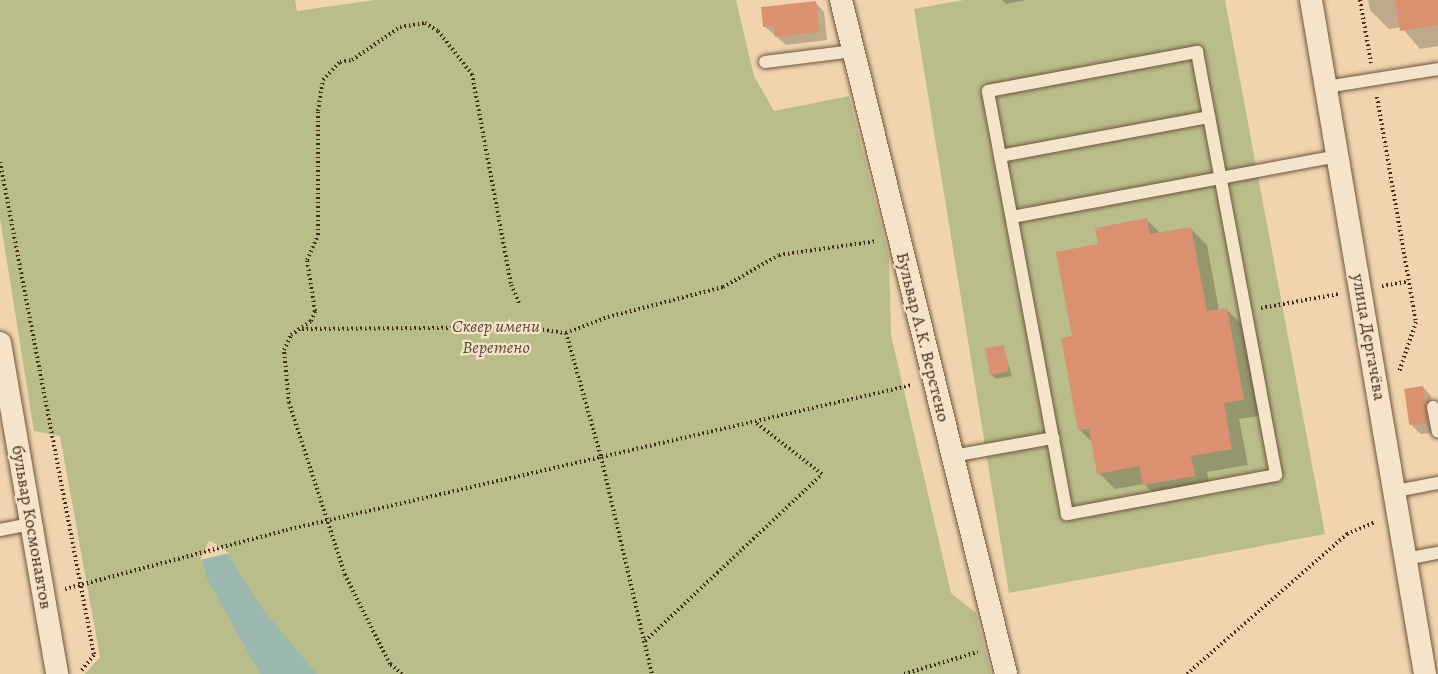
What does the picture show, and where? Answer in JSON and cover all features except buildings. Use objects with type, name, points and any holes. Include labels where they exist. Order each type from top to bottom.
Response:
[{"type":"street","name":"Бульвар А.К. Веретено","points":[[841,0],[1006,674]]},
{"type":"street","name":"улица Дергачёва","points":[[1311,0],[1396,491],[1425,674]]},
{"type":"street","name":"бульвар Космонавтов","points":[[0,344],[57,674]]},
{"type":"lane","points":[[765,63],[853,51]]},
{"type":"lane","points":[[1197,52],[1209,117],[1276,475],[1067,514],[988,91],[1197,52]]},
{"type":"lane","points":[[1326,87],[1438,69]]},
{"type":"lane","points":[[1000,156],[1209,117]]},
{"type":"lane","points":[[1012,217],[1338,156]]},
{"type":"lane","points":[[1433,407],[1438,432]]},
{"type":"lane","points":[[952,456],[1053,438]]},
{"type":"lane","points":[[1396,491],[1438,483]]},
{"type":"lane","points":[[0,530],[31,524]]},
{"type":"lane","points":[[1406,559],[1438,553]]},
{"type":"path","points":[[1360,0],[1416,322],[1397,378]]},
{"type":"path","points":[[402,674],[390,664],[345,575],[289,403],[284,350],[291,335],[311,321],[315,311],[307,260],[318,235],[318,111],[323,80],[340,62],[352,60],[400,27],[425,23],[438,31],[472,74],[512,285],[519,303]]},
{"type":"path","points":[[0,162],[94,655],[79,674]]},
{"type":"path","points":[[300,329],[525,327],[566,333],[608,316],[723,287],[780,255],[899,238]]},
{"type":"path","points":[[1246,311],[1409,281]]},
{"type":"path","points":[[566,333],[601,457],[652,674]]},
{"type":"path","points":[[44,596],[168,559],[285,530],[933,381]]},
{"type":"path","points":[[645,641],[822,474],[755,422]]},
{"type":"path","points":[[1187,674],[1347,534],[1360,525],[1400,517]]},
{"type":"path","points":[[904,674],[966,658],[998,643]]},
{"type":"green space","name":"Сквер имени Веретено","points":[[0,0],[295,0],[297,11],[375,0],[736,0],[754,76],[774,111],[849,96],[889,257],[891,335],[951,593],[976,613],[991,674],[85,674],[100,657],[60,436],[34,431],[0,218]]},
{"type":"green space","points":[[964,0],[1225,0],[1325,534],[1009,593],[914,9]]},
{"type":"water","points":[[210,544],[230,557],[264,611],[317,674],[260,674],[206,577],[202,557]]},
{"type":"pier","points":[[211,541],[229,553],[200,560]]}]
